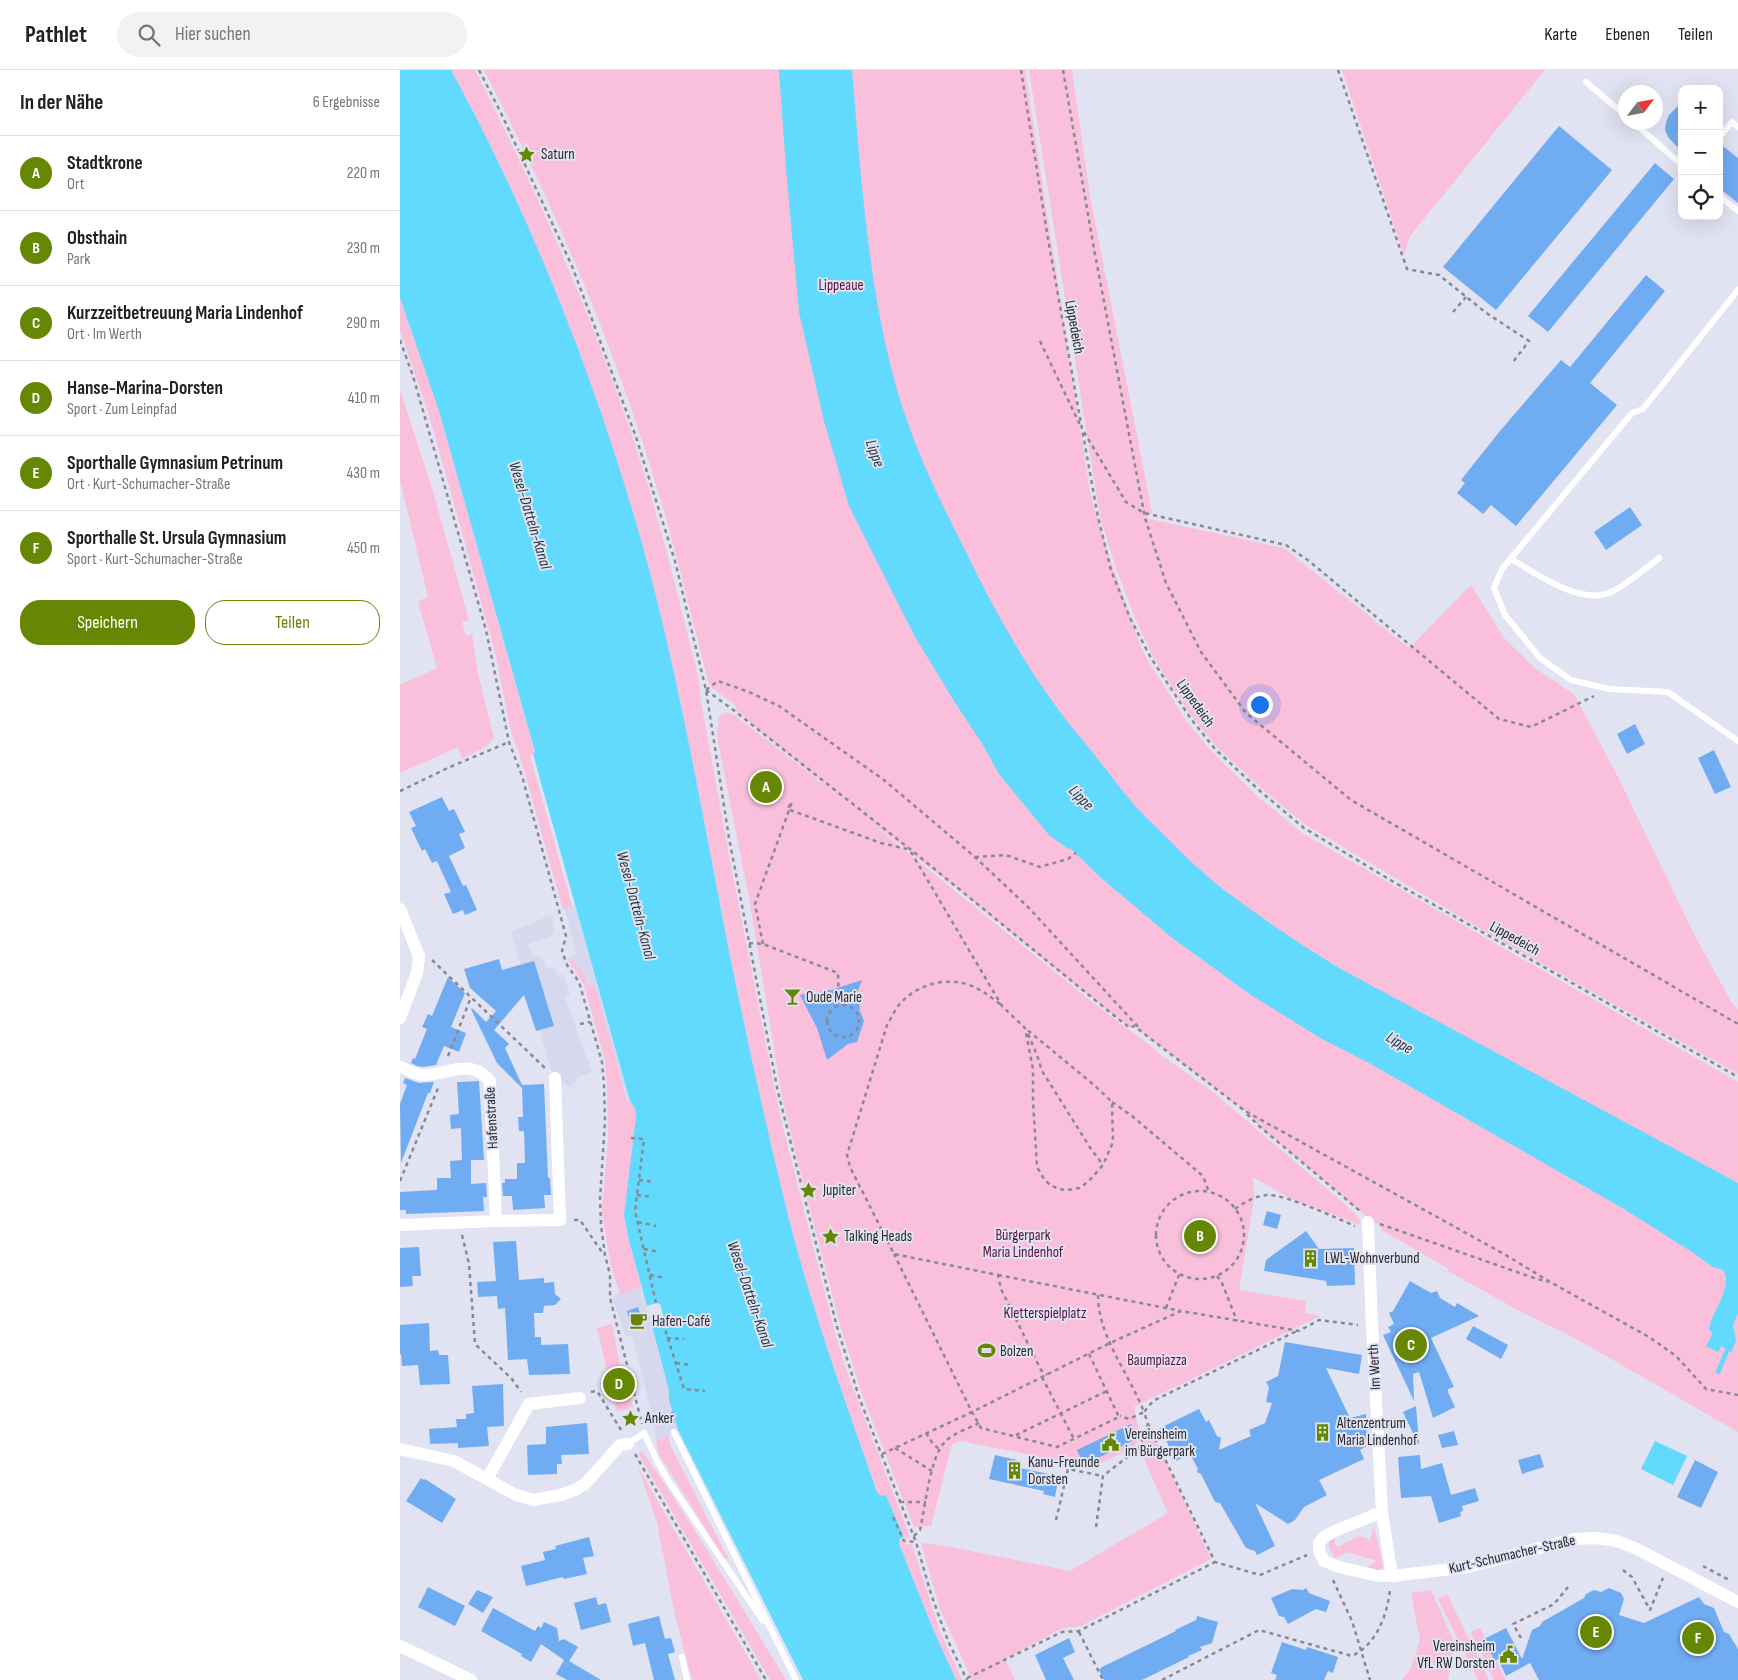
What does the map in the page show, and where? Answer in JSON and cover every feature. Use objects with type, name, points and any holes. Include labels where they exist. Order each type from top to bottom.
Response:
[{"type":"street","points":[[400,909],[419,956],[417,973],[400,1018]]},
{"type":"street","name":"Hafenstraße","points":[[400,1067],[422,1076],[474,1068],[483,1072],[490,1080],[496,1220]]},
{"type":"street","points":[[400,1225],[496,1220],[560,1220],[555,1078]]},
{"type":"street","name":"Im Werth","points":[[1368,1227],[1382,1512],[1392,1576]]},
{"type":"street","points":[[487,1479],[529,1404],[580,1398]]},
{"type":"street","points":[[400,1449],[454,1461],[514,1494],[533,1500],[562,1495],[585,1484],[620,1445],[628,1444]]},
{"type":"street","points":[[1382,1512],[1327,1535],[1319,1543],[1319,1550],[1324,1561],[1339,1567],[1378,1576],[1392,1576]]},
{"type":"street","name":"Kurt-Schumacher-Straße","points":[[1392,1576],[1468,1567],[1574,1539],[1591,1538],[1617,1541],[1668,1565],[1738,1602]]},
{"type":"street","points":[[400,1646],[471,1680]]},
{"type":"lane","points":[[1586,82],[1618,109]]},
{"type":"lane","points":[[1723,133],[1732,122],[1738,127]]},
{"type":"lane","points":[[1642,130],[1678,161]]},
{"type":"lane","points":[[1723,199],[1738,212]]},
{"type":"lane","points":[[1738,290],[1643,409],[1632,413],[1510,559],[1502,569],[1494,588],[1505,614],[1540,658],[1571,680],[1609,689],[1668,692],[1738,741]]},
{"type":"lane","points":[[1510,559],[1571,592],[1602,595],[1612,592],[1659,558]]},
{"type":"lane","points":[[674,1432],[796,1680]]},
{"type":"lane","points":[[628,1444],[644,1433],[670,1483],[775,1639]]},
{"type":"lane","points":[[682,1657],[687,1680]]},
{"type":"path","points":[[479,70],[513,137],[572,266],[636,437],[675,562],[706,690],[729,838],[778,1092],[837,1327],[860,1400],[914,1536],[931,1594],[948,1641],[967,1679],[1062,1632],[1079,1631],[1216,1562],[1260,1575],[1319,1550]]},
{"type":"path","name":"Lippedeich","points":[[1021,70],[1048,239],[1082,429],[1098,517],[1111,570],[1130,618],[1151,658],[1190,719],[1215,749],[1260,791],[1304,828],[1392,881],[1738,1077]]},
{"type":"path","points":[[1063,70],[1094,249],[1144,513],[1166,583],[1202,652],[1246,713],[1351,800],[1738,1024]]},
{"type":"path","points":[[1338,70],[1407,269],[1439,275],[1485,312],[1529,341],[1513,362]]},
{"type":"path","points":[[1453,312],[1466,297]]},
{"type":"path","points":[[400,340],[413,376],[486,630],[509,742],[522,776],[566,936],[562,951],[567,964],[579,982],[602,1062],[604,1084],[604,1152],[600,1199],[605,1255],[610,1274],[610,1298],[633,1402],[644,1433]]},
{"type":"path","points":[[1040,341],[1082,429],[1126,502],[1144,513],[1286,545],[1309,561],[1499,719],[1531,727],[1609,689]]},
{"type":"path","points":[[706,690],[718,681],[749,692],[779,706],[884,780],[975,857],[1028,908],[1145,1035]]},
{"type":"path","points":[[706,690],[910,849],[1130,1028],[1134,1026],[1245,1111],[1266,1132],[1365,1215],[1368,1227]]},
{"type":"path","points":[[400,791],[509,742]]},
{"type":"path","points":[[763,944],[755,904],[789,809],[881,843],[910,849],[1002,1006]]},
{"type":"path","points":[[975,857],[1006,855],[1040,867],[1068,859],[1076,853]]},
{"type":"path","points":[[749,943],[763,944],[838,972],[839,1005]]},
{"type":"path","points":[[419,956],[434,960],[555,1078]]},
{"type":"path","points":[[1118,1415],[1119,1417],[1057,1447],[1016,1435],[981,1428],[850,1167],[847,1155],[887,1025],[898,1007],[914,991],[939,983],[956,982],[973,986],[987,993],[1025,1028],[1088,1079],[1112,1102],[1132,1116],[1203,1176],[1209,1192]]},
{"type":"path","points":[[847,1004],[859,1014],[858,1030],[852,1036],[844,1038],[836,1036],[830,1031],[827,1023],[828,1015],[832,1008],[839,1005],[847,1004]]},
{"type":"path","points":[[580,1024],[590,1022]]},
{"type":"path","points":[[1025,1028],[1033,1069],[1037,1167],[1044,1180],[1059,1189],[1079,1188],[1088,1182],[1103,1165],[1113,1142],[1112,1102]]},
{"type":"path","points":[[1025,1028],[1042,1071],[1090,1149],[1103,1165]]},
{"type":"path","points":[[1245,1111],[1504,1254],[1649,1338],[1676,1356],[1706,1389],[1738,1395]]},
{"type":"path","points":[[631,1138],[644,1139],[635,1211],[656,1303]]},
{"type":"path","points":[[639,1180],[654,1182]]},
{"type":"path","points":[[1189,1192],[1209,1192],[1228,1201],[1235,1209],[1244,1228],[1242,1248],[1233,1265],[1217,1276],[1198,1280],[1179,1275],[1165,1263],[1157,1246],[1156,1227],[1159,1217],[1170,1202],[1179,1196],[1189,1192]]},
{"type":"path","points":[[637,1195],[653,1197]]},
{"type":"path","points":[[1235,1209],[1250,1199],[1268,1195],[1287,1199],[1368,1227],[1379,1224],[1552,1283]]},
{"type":"path","points":[[560,1220],[580,1220],[605,1255]]},
{"type":"path","points":[[458,1222],[470,1264],[475,1344],[512,1379],[529,1404]]},
{"type":"path","points":[[638,1222],[656,1226]]},
{"type":"path","points":[[644,1249],[660,1252]]},
{"type":"path","points":[[894,1254],[1181,1311],[1299,1331]]},
{"type":"path","points":[[998,1275],[1001,1289],[1041,1370],[1047,1374]]},
{"type":"path","points":[[1166,1308],[1179,1275]]},
{"type":"path","points":[[650,1276],[666,1278]]},
{"type":"path","points":[[1217,1276],[1237,1320]]},
{"type":"path","points":[[1098,1294],[1098,1305],[1105,1333],[1115,1350],[1148,1424],[1216,1562]]},
{"type":"path","points":[[882,1454],[972,1412],[1110,1343],[1181,1311]]},
{"type":"path","points":[[1256,1324],[1257,1318]]},
{"type":"path","points":[[1089,1354],[1118,1415],[1129,1420],[1144,1412],[1153,1402],[1319,1320],[1372,1326]]},
{"type":"path","points":[[663,1323],[684,1389],[705,1391]]},
{"type":"path","points":[[668,1338],[684,1339]]},
{"type":"path","points":[[676,1363],[692,1365]]},
{"type":"path","points":[[1042,1377],[1074,1439]]},
{"type":"path","points":[[580,1398],[583,1393],[597,1391],[766,1680]]},
{"type":"path","points":[[1016,1435],[1107,1391]]},
{"type":"path","points":[[914,1536],[920,1530],[938,1449],[947,1440],[979,1423]]},
{"type":"path","points":[[1096,1527],[1103,1476],[1139,1448],[1148,1424]]},
{"type":"path","points":[[926,1433],[938,1449]]},
{"type":"path","points":[[895,1448],[932,1471]]},
{"type":"path","points":[[1056,1520],[1068,1469],[1103,1476]]},
{"type":"path","points":[[900,1502],[926,1502]]},
{"type":"path","points":[[893,1517],[904,1541],[916,1542]]},
{"type":"path","points":[[1623,1570],[1632,1577],[1650,1610],[1668,1565]]},
{"type":"path","points":[[1162,1680],[1259,1630],[1352,1656],[1361,1652],[1379,1630],[1388,1604],[1392,1576]]},
{"type":"path","points":[[1331,1577],[1352,1621],[1370,1680]]},
{"type":"path","points":[[1521,1638],[1513,1624],[1554,1604],[1568,1587]]},
{"type":"path","points":[[1079,1631],[1103,1680]]},
{"type":"shaded area","points":[[575,905],[630,1101],[635,1108],[616,1103],[586,986],[570,957],[576,953],[565,909]]},
{"type":"shaded area","points":[[551,915],[554,930],[552,936],[528,944],[532,956],[540,957],[544,961],[546,969],[554,966],[557,976],[563,974],[570,995],[565,997],[592,1072],[580,1076],[570,1088],[551,1070],[511,932]]},
{"type":"shaded area","points":[[641,1287],[660,1352],[669,1390],[669,1400],[678,1430],[656,1441],[653,1419],[632,1336],[625,1336],[613,1298],[619,1293]]},
{"type":"green space","points":[[451,70],[475,70],[524,170],[590,322],[629,426],[646,479],[699,680],[701,701],[732,871],[780,1115],[835,1333],[847,1372],[910,1537],[906,1540],[886,1495],[881,1496],[877,1492],[827,1347],[793,1236],[742,1013],[703,813],[664,630],[635,519],[592,387],[541,256],[483,131]]},
{"type":"green space","name":"Lippeaue","points":[[484,70],[1025,70],[1090,492],[1110,559],[1142,650],[1187,722],[1212,752],[1257,796],[1302,833],[1738,1082],[1738,1432],[1573,1337],[1514,1308],[1448,1271],[1449,1269],[1383,1231],[1379,1224],[1368,1222],[1365,1215],[1259,1126],[1245,1111],[1135,1027],[1130,1028],[969,898],[854,809],[1092,1002],[1213,1092],[1354,1212],[1360,1221],[1360,1225],[1289,1198],[1253,1177],[1254,1199],[1239,1290],[1306,1301],[1305,1313],[1320,1316],[1134,1407],[1140,1437],[1134,1447],[1093,1467],[960,1441],[952,1444],[931,1526],[914,1527],[861,1392],[841,1328],[782,1097],[750,903],[717,737],[719,716],[727,712],[736,716],[833,792],[754,726],[736,710],[735,705],[709,684],[668,524],[625,390],[560,227]]},
{"type":"green space","points":[[1029,70],[1072,70],[1090,196],[1152,512],[1145,518],[1284,548],[1409,648],[1471,585],[1504,638],[1536,669],[1574,694],[1618,777],[1695,936],[1732,1003],[1738,1009],[1738,1074],[1491,935],[1306,825],[1262,789],[1217,747],[1192,717],[1153,657],[1135,618],[1116,568],[1100,517]]},
{"type":"green space","points":[[1342,70],[1545,70],[1410,236],[1404,255]]},
{"type":"green space","points":[[400,298],[439,411],[535,753],[530,755],[572,906],[563,910],[523,766],[510,727],[496,656],[460,525],[429,415],[400,330]]},
{"type":"green space","points":[[400,390],[432,488],[469,620],[462,622],[466,636],[472,634],[478,673],[494,738],[487,746],[462,759],[458,747],[400,773],[400,685],[437,668],[418,601],[428,597],[400,480]]},
{"type":"green space","points":[[568,956],[583,972],[587,985],[595,986],[627,1102],[630,1101],[635,1108],[636,1117],[624,1215],[641,1287],[620,1294],[611,1266],[602,1212],[608,1139],[605,1060],[584,985],[569,961]]},
{"type":"green space","points":[[612,1324],[620,1365],[623,1364],[633,1408],[617,1412],[597,1328]]},
{"type":"green space","points":[[1148,1424],[1211,1559],[1081,1626],[1063,1628],[1005,1659],[1015,1680],[972,1680],[940,1609],[921,1543],[946,1546],[1070,1571],[1168,1513],[1139,1448]]},
{"type":"green space","points":[[668,1435],[671,1447],[728,1558],[725,1560],[659,1454],[656,1441]]},
{"type":"green space","points":[[642,1451],[698,1536],[786,1680],[770,1680],[639,1455]]},
{"type":"green space","points":[[639,1469],[761,1680],[692,1680],[675,1615],[657,1523]]},
{"type":"green space","points":[[1374,1526],[1383,1566],[1378,1572],[1366,1568],[1377,1561],[1347,1552],[1335,1558],[1329,1548],[1329,1539],[1335,1536],[1335,1544],[1338,1547],[1359,1536],[1370,1540]]},
{"type":"green space","points":[[900,1539],[905,1544],[912,1544],[940,1632],[962,1680],[956,1680],[933,1629],[899,1544]]},
{"type":"green space","points":[[1431,1590],[1454,1642],[1448,1680],[1402,1680],[1411,1668],[1420,1640],[1411,1593]]},
{"type":"green space","points":[[1447,1594],[1489,1680],[1478,1680],[1438,1599]]},
{"type":"green space","points":[[1480,1628],[1506,1680],[1494,1680],[1471,1632]]},
{"type":"water","name":"Wesel-Datteln-Kanal","points":[[400,70],[451,70],[513,193],[541,256],[592,386],[635,518],[664,630],[703,813],[729,951],[769,1137],[793,1236],[827,1347],[877,1492],[881,1496],[886,1495],[904,1537],[900,1539],[899,1544],[956,1680],[803,1680],[678,1430],[652,1326],[665,1321],[660,1304],[656,1303],[647,1306],[629,1241],[624,1215],[636,1117],[635,1108],[630,1101],[533,754],[535,752],[439,411],[400,298]]},
{"type":"water","name":"Lippe","points":[[779,70],[852,70],[867,233],[879,314],[904,413],[936,490],[989,598],[1033,673],[1066,720],[1134,805],[1207,876],[1266,921],[1339,968],[1738,1183],[1738,1313],[1733,1325],[1736,1341],[1731,1352],[1721,1346],[1718,1352],[1706,1346],[1713,1333],[1709,1330],[1710,1323],[1726,1285],[1726,1277],[1723,1270],[1713,1267],[1624,1209],[1371,1064],[1322,1039],[1251,995],[1171,937],[1099,876],[1070,848],[1068,849],[1049,835],[999,774],[914,635],[849,506],[824,421],[799,312]]},
{"type":"water","points":[[1655,1441],[1687,1456],[1673,1485],[1641,1469]]},
{"type":"building","points":[[1678,106],[1678,148],[1668,137],[1665,130],[1669,115]]},
{"type":"building","points":[[1559,126],[1612,170],[1496,310],[1443,267]]},
{"type":"building","points":[[1723,146],[1738,158],[1738,203],[1723,191]]},
{"type":"building","points":[[1655,163],[1674,179],[1548,332],[1528,316]]},
{"type":"building","points":[[1646,275],[1665,291],[1590,383],[1617,405],[1516,526],[1491,505],[1483,514],[1457,493],[1465,483],[1461,480],[1561,360],[1570,367]]},
{"type":"building","points":[[1630,507],[1642,525],[1606,550],[1594,532]]},
{"type":"building","points":[[1635,724],[1645,744],[1627,754],[1617,734]]},
{"type":"building","points":[[1714,750],[1731,787],[1715,794],[1698,758]]},
{"type":"building","points":[[762,775],[770,775],[777,782],[777,790],[770,797],[762,797],[755,790],[755,782]]},
{"type":"building","points":[[442,797],[449,811],[454,809],[465,832],[459,834],[465,848],[449,856],[463,886],[466,885],[477,910],[465,915],[463,910],[453,914],[444,894],[451,892],[437,861],[432,863],[425,849],[422,851],[411,828],[416,826],[409,812]]},
{"type":"building","points":[[499,959],[502,970],[534,961],[554,1026],[536,1031],[524,995],[494,1030],[509,1044],[505,1048],[522,1085],[544,1084],[548,1178],[550,1178],[551,1195],[544,1195],[545,1208],[513,1210],[512,1196],[503,1196],[502,1183],[505,1183],[505,1179],[517,1179],[517,1163],[525,1163],[524,1131],[519,1131],[518,1117],[523,1117],[522,1088],[497,1063],[471,1009],[486,1022],[496,1011],[470,988],[464,969]]},
{"type":"building","points":[[448,977],[465,993],[451,1027],[466,1033],[459,1052],[444,1046],[436,1065],[417,1066],[411,1063],[413,1058],[415,1059],[427,1029],[422,1027],[428,1014],[432,1016]]},
{"type":"building","points":[[862,980],[858,990],[860,1011],[864,1021],[857,1042],[848,1044],[827,1060],[817,1028],[800,995],[831,990]]},
{"type":"building","points":[[405,1078],[419,1083],[434,1082],[401,1163],[400,1104],[407,1085],[403,1083]]},
{"type":"building","points":[[479,1081],[484,1160],[471,1160],[471,1184],[486,1183],[487,1197],[483,1197],[484,1211],[406,1214],[406,1210],[400,1210],[400,1192],[437,1190],[437,1178],[451,1178],[450,1161],[463,1160],[461,1128],[451,1129],[450,1115],[459,1114],[457,1082]]},
{"type":"building","points":[[1267,1211],[1281,1215],[1277,1229],[1263,1225]]},
{"type":"building","name":"LWL-Wohnverbund","points":[[1306,1231],[1319,1249],[1354,1248],[1355,1285],[1327,1286],[1326,1281],[1264,1271],[1266,1260]]},
{"type":"building","points":[[516,1241],[519,1280],[544,1278],[544,1283],[554,1282],[555,1294],[561,1299],[555,1305],[544,1306],[543,1313],[534,1313],[535,1337],[541,1337],[541,1345],[568,1344],[570,1374],[529,1375],[527,1359],[508,1360],[505,1308],[498,1309],[497,1296],[478,1297],[477,1282],[496,1281],[493,1242]]},
{"type":"building","points":[[419,1247],[421,1276],[412,1276],[413,1286],[400,1287],[400,1248]]},
{"type":"building","points":[[1410,1281],[1431,1293],[1437,1291],[1440,1298],[1455,1307],[1457,1303],[1479,1316],[1431,1338],[1454,1387],[1448,1389],[1448,1392],[1455,1407],[1433,1418],[1419,1372],[1413,1374],[1414,1401],[1383,1335],[1391,1332],[1388,1327],[1394,1324],[1389,1313],[1393,1311]]},
{"type":"building","points":[[638,1307],[644,1327],[632,1330],[627,1311]]},
{"type":"building","points":[[429,1323],[430,1351],[438,1350],[439,1355],[448,1355],[450,1384],[420,1385],[418,1365],[402,1366],[400,1325]]},
{"type":"building","points":[[1473,1326],[1508,1345],[1501,1359],[1466,1339]]},
{"type":"building","name":"Altenzentrum Maria Lindenhof","points":[[1285,1342],[1362,1355],[1359,1374],[1326,1368],[1350,1418],[1366,1414],[1367,1446],[1360,1450],[1364,1459],[1319,1480],[1327,1495],[1304,1507],[1295,1520],[1288,1524],[1255,1503],[1275,1546],[1257,1555],[1255,1551],[1246,1548],[1220,1503],[1215,1502],[1201,1474],[1197,1472],[1198,1469],[1190,1454],[1176,1461],[1160,1428],[1199,1409],[1206,1422],[1209,1420],[1217,1436],[1221,1438],[1219,1450],[1251,1436],[1249,1430],[1265,1423],[1272,1403],[1266,1402],[1269,1387],[1266,1382],[1278,1376]]},
{"type":"building","points":[[503,1384],[504,1426],[487,1427],[489,1446],[458,1448],[458,1443],[430,1444],[429,1429],[457,1427],[456,1419],[466,1419],[466,1414],[474,1413],[472,1386]]},
{"type":"building","points":[[1416,1406],[1419,1443],[1418,1444],[1403,1412]]},
{"type":"building","points":[[587,1423],[589,1454],[561,1455],[562,1464],[557,1464],[557,1474],[528,1475],[527,1445],[546,1444],[546,1427]]},
{"type":"building","points":[[1131,1424],[1138,1438],[1084,1465],[1077,1450]]},
{"type":"building","points":[[1454,1431],[1458,1445],[1442,1448],[1438,1435]]},
{"type":"building","points":[[1540,1454],[1544,1467],[1522,1474],[1518,1460]]},
{"type":"building","name":"Kanu-Freunde Dorsten","points":[[995,1455],[1017,1460],[1015,1467],[1059,1476],[1055,1497],[1043,1494],[1044,1491],[989,1479]]},
{"type":"building","points":[[1420,1455],[1421,1469],[1442,1463],[1451,1495],[1475,1488],[1479,1501],[1462,1506],[1461,1516],[1439,1523],[1431,1496],[1401,1498],[1398,1457]]},
{"type":"building","points":[[1695,1460],[1718,1472],[1701,1508],[1677,1497]]},
{"type":"building","points":[[421,1478],[456,1499],[442,1523],[406,1501]]},
{"type":"building","points":[[589,1537],[594,1556],[583,1558],[587,1574],[564,1579],[563,1577],[526,1586],[521,1566],[545,1560],[543,1552],[556,1549],[555,1546]]},
{"type":"building","points":[[428,1587],[465,1606],[455,1626],[418,1607]]},
{"type":"building","points":[[1306,1588],[1309,1593],[1330,1601],[1326,1612],[1316,1609],[1288,1624],[1284,1617],[1279,1616],[1271,1598],[1292,1589],[1303,1590]]},
{"type":"building","points":[[1609,1588],[1621,1593],[1624,1599],[1619,1615],[1644,1623],[1699,1597],[1704,1604],[1714,1608],[1724,1632],[1729,1634],[1738,1649],[1738,1680],[1539,1680],[1530,1663],[1506,1676],[1498,1659],[1495,1661],[1484,1639],[1506,1628],[1522,1659],[1532,1630],[1540,1626],[1542,1622],[1584,1598],[1586,1594],[1594,1590],[1601,1592]]},
{"type":"building","points":[[477,1590],[493,1597],[483,1613],[468,1604]]},
{"type":"building","points":[[596,1597],[598,1605],[606,1603],[611,1622],[581,1630],[574,1603]]},
{"type":"building","points":[[493,1608],[535,1631],[538,1626],[541,1628],[544,1622],[557,1628],[559,1641],[564,1639],[578,1647],[569,1661],[601,1680],[567,1680],[556,1674],[564,1660],[541,1644],[531,1662],[521,1656],[522,1654],[481,1631]]},
{"type":"building","points":[[659,1616],[665,1639],[671,1638],[675,1652],[668,1654],[675,1680],[654,1680],[645,1643],[633,1646],[628,1624]]},
{"type":"building","points":[[1197,1616],[1218,1622],[1212,1643],[1200,1647],[1202,1650],[1142,1680],[1104,1680],[1099,1670],[1102,1667],[1176,1631],[1196,1620]]},
{"type":"building","points":[[1069,1638],[1075,1652],[1063,1658],[1074,1680],[1046,1680],[1035,1655]]},
{"type":"building","points":[[1282,1642],[1306,1650],[1307,1647],[1338,1657],[1333,1673],[1328,1671],[1324,1680],[1275,1680],[1277,1675],[1271,1673]]},
{"type":"waterway","points":[[1718,1372],[1729,1346]]},
{"type":"place","name":"Saturn","points":[[527,154]]},
{"type":"place","name":"Stadtkrone","points":[[766,787]]},
{"type":"place","name":"Oude Marie","points":[[792,997]]},
{"type":"place","name":"Jupiter","points":[[809,1190]]},
{"type":"place","name":"Talking Heads","points":[[830,1236]]},
{"type":"place","name":"Obsthain","points":[[1200,1236]]},
{"type":"place","name":"LWL-Wohnverbund","points":[[1311,1258]]},
{"type":"place","name":"Hafen-Café","points":[[638,1321]]},
{"type":"place","name":"Kurzzeitbetreuung Maria Lindenhof","points":[[1411,1345]]},
{"type":"place","name":"Bolzen","points":[[986,1351]]},
{"type":"place","name":"Hanse-Marina-Dorsten","points":[[619,1384]]},
{"type":"place","name":"Anker","points":[[631,1418]]},
{"type":"place","name":"Altenzentrum Maria Lindenhof","points":[[1323,1432]]},
{"type":"place","name":"Vereinsheim im Bürgerpark","points":[[1111,1443]]},
{"type":"place","name":"Kanu-Freunde Dorsten","points":[[1014,1471]]},
{"type":"place","name":"Sporthalle Gymnasium Petrinum","points":[[1596,1632]]},
{"type":"place","name":"Sporthalle St. Ursula Gymnasium","points":[[1698,1638]]},
{"type":"place","name":"Vereinsheim VfL RW Dorsten","points":[[1509,1655]]},
{"type":"park label","name":"Bürgerpark Maria Lindenhof","points":[[1023,1244]]},
{"type":"park label","name":"Kletterspielplatz","points":[[1045,1313]]},
{"type":"park label","name":"Baumpiazza","points":[[1157,1360]]}]
